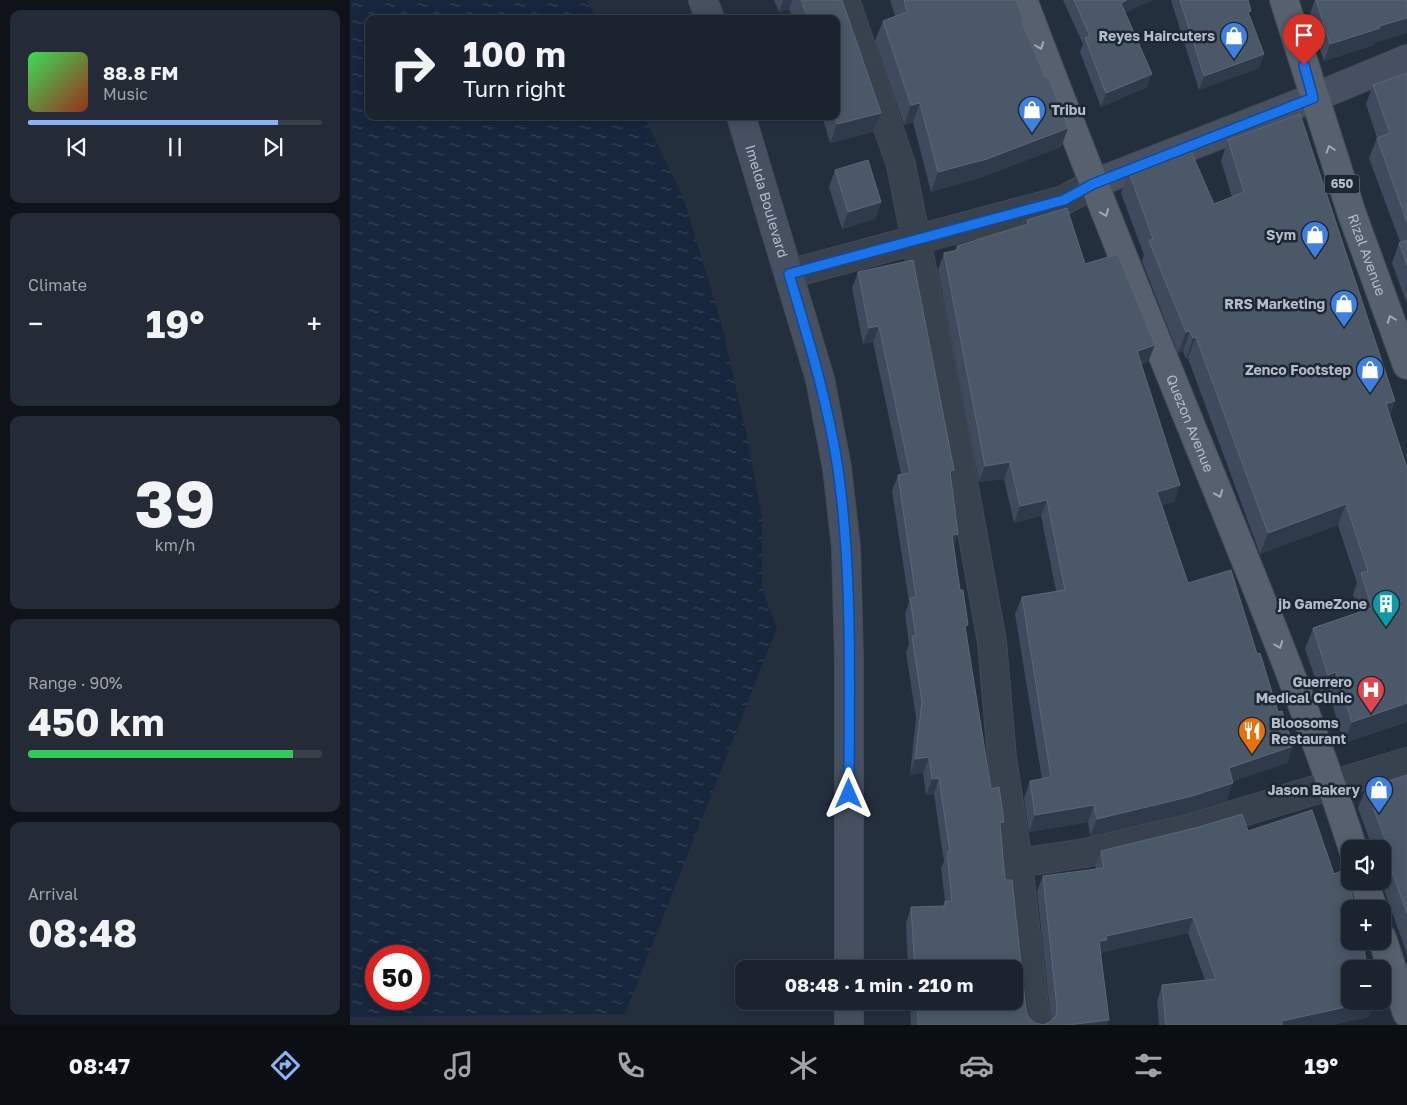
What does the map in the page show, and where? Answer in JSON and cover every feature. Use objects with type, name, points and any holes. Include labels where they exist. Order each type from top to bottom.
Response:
[{"type":"main road","points":[[703,0],[709,15]]},
{"type":"main road","name":"Quezon Avenue","points":[[1023,0],[1093,184],[1256,586],[1332,784],[1350,840]]},
{"type":"main road","name":"Rizal Avenue","points":[[1284,0],[1313,98],[1352,214],[1407,364]]},
{"type":"main road","points":[[1093,184],[1407,59]]},
{"type":"main road","name":"Imelda Boulevard","points":[[743,120],[820,379],[838,468],[846,547],[849,659],[849,960]]},
{"type":"main road","points":[[1386,950],[1407,1013]]},
{"type":"main road","points":[[849,1010],[849,1025]]},
{"type":"street","points":[[845,0],[901,165],[915,241],[933,316],[992,642],[1002,758],[1018,863],[1036,1025]]},
{"type":"street","points":[[789,274],[1064,200],[1093,184]]},
{"type":"street","points":[[1018,863],[1136,842],[1198,826],[1407,762]]},
{"type":"water","points":[[350,0],[587,0],[594,15],[365,15],[365,120],[646,120],[683,197],[721,322],[747,436],[762,517],[762,589],[777,628],[625,1014],[350,1017]]},
{"type":"pier","points":[[625,1014],[625,1017],[350,1019],[350,1017]]},
{"type":"building","points":[[801,0],[842,0],[881,113],[837,124],[836,120],[840,120],[840,15],[807,15]]},
{"type":"building","points":[[904,0],[1016,0],[1023,19],[1021,20],[1045,77],[1048,76],[1068,128],[987,159],[938,172],[920,103],[911,105],[883,21],[907,12]]},
{"type":"building","points":[[1074,0],[1127,0],[1121,3],[1152,74],[1106,93],[1085,38],[1090,36]]},
{"type":"building","points":[[1180,0],[1248,0],[1251,11],[1248,12],[1264,54],[1204,76]]},
{"type":"building","points":[[1316,0],[1407,0],[1407,18],[1330,44]]},
{"type":"building","points":[[1407,73],[1407,222],[1377,138],[1390,133],[1373,85]]},
{"type":"building","points":[[1300,114],[1395,401],[1386,404],[1407,468],[1407,703],[1352,722],[1336,672],[1328,675],[1313,628],[1372,608],[1361,573],[1368,571],[1346,504],[1268,533],[1196,337],[1193,338],[1190,331],[1186,332],[1149,241],[1153,239],[1129,172],[1190,149],[1214,204],[1244,192],[1228,140]]},
{"type":"building","points":[[868,160],[881,202],[848,212],[835,170]]},
{"type":"building","points":[[1067,208],[1085,264],[1118,254],[1155,345],[1137,351],[1180,485],[1157,492],[1188,583],[1231,570],[1257,654],[1260,653],[1278,712],[1282,711],[1293,746],[1229,768],[1233,783],[1192,796],[1097,819],[1094,805],[1035,815],[1030,781],[1051,777],[1022,597],[1065,590],[1047,500],[1020,506],[1010,462],[985,466],[944,253],[958,250],[957,246],[1028,224],[1027,220]]},
{"type":"building","points":[[1407,240],[1407,265],[1399,243]]},
{"type":"building","points":[[913,260],[954,470],[950,471],[958,534],[952,535],[960,590],[963,590],[968,625],[965,626],[991,789],[999,787],[1004,822],[1000,823],[1005,880],[1012,880],[1021,960],[914,960],[911,907],[945,906],[945,901],[952,901],[947,852],[950,852],[939,778],[932,779],[929,757],[915,759],[922,702],[912,636],[916,636],[910,598],[916,597],[898,475],[910,473],[879,326],[869,328],[858,272]]},
{"type":"building","points":[[1407,775],[1407,914],[1391,868],[1391,840],[1385,840],[1366,788]]},
{"type":"building","points":[[1312,810],[1334,874],[1341,871],[1341,890],[1351,890],[1353,900],[1341,900],[1341,950],[1364,950],[1366,960],[1341,960],[1341,1008],[1282,1021],[1282,1025],[1166,1025],[1162,985],[1216,979],[1193,917],[1106,936],[1107,940],[1099,941],[1109,1020],[1068,1025],[1044,1025],[1056,1016],[1057,1008],[1043,876],[1104,868],[1101,851],[1199,827],[1242,814],[1248,831]]},
{"type":"building","points":[[1023,983],[1026,1011],[1029,1018],[1035,1023],[1044,1025],[918,1025],[917,1010],[1023,1010]]},
{"type":"place","name":"Reyes Haircuters","points":[[1234,60]]},
{"type":"place","name":"Tribu","points":[[1032,134]]},
{"type":"place","name":"Sym","points":[[1315,259]]},
{"type":"place","name":"RRS Marketing","points":[[1344,328]]},
{"type":"place","name":"Zenco Footstep","points":[[1370,394]]},
{"type":"place","name":"jb GameZone","points":[[1386,628]]},
{"type":"place","name":"Guerrero Medical Clinic","points":[[1371,714]]},
{"type":"place","name":"Bloosoms Restaurant","points":[[1252,755]]},
{"type":"place","name":"Jason Bakery","points":[[1379,814]]},
{"type":"route","points":[[849,794],[849,659],[846,547],[838,468],[820,379],[789,274],[1064,200],[1093,184],[1313,98],[1304,65]]}]
